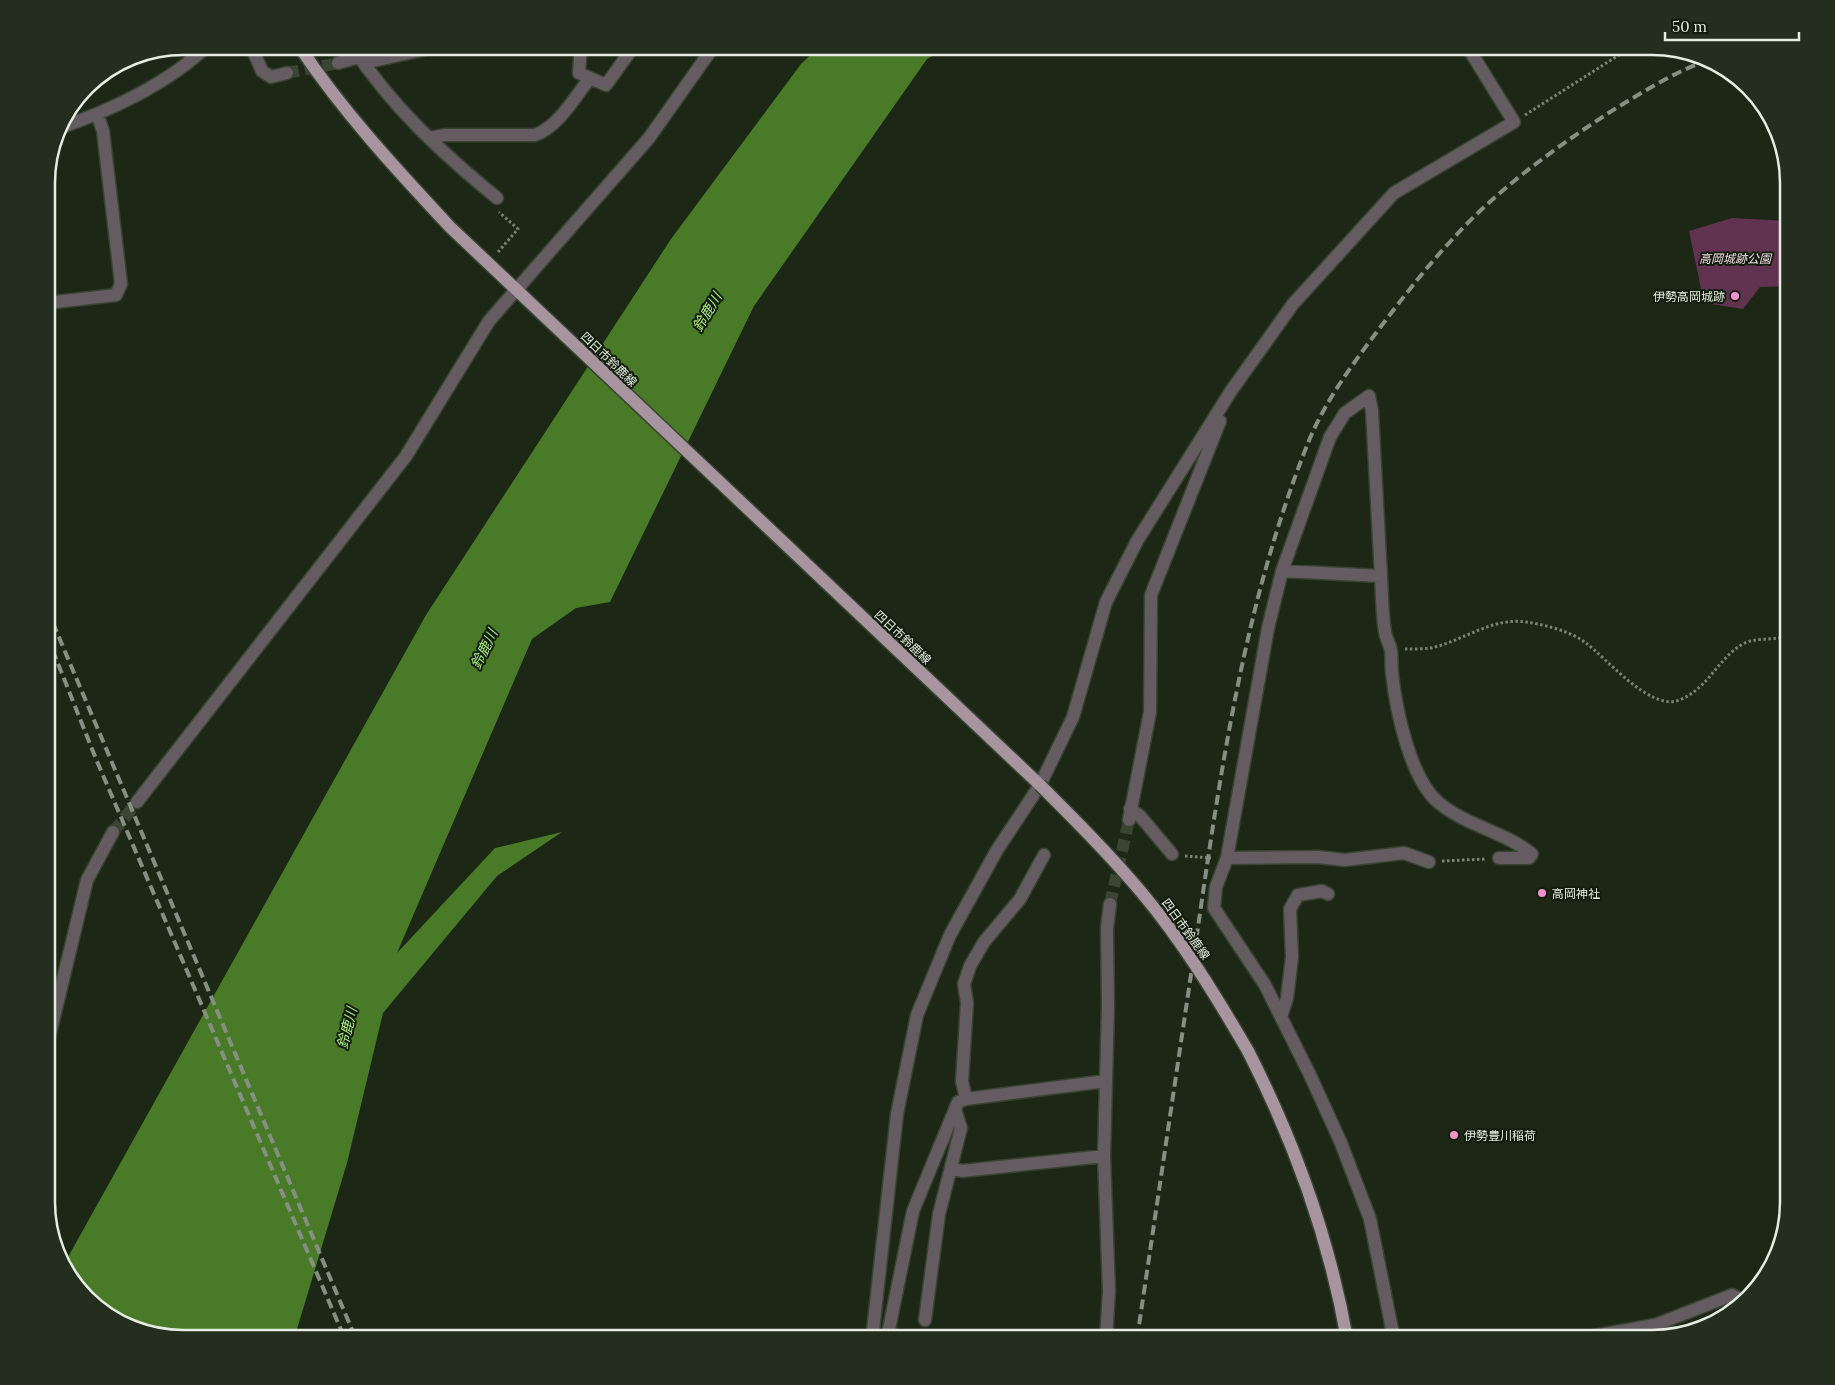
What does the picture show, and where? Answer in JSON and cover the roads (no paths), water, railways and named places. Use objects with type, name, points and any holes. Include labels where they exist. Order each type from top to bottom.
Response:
[{"type":"main road","name":"四日市鈴鹿線","points":[[305,55],[318,74],[381,152],[488,264],[826,585],[1021,765],[1098,843],[1142,893],[1205,978],[1248,1051],[1270,1093],[1300,1165],[1323,1231],[1346,1330]]},
{"type":"street","points":[[70,124],[129,99],[181,68],[196,55]]},
{"type":"street","points":[[255,55],[262,70],[270,76],[287,73]]},
{"type":"street","points":[[338,63],[358,55],[377,83],[439,150],[496,198]]},
{"type":"street","points":[[580,55],[579,74],[606,85],[628,55]]},
{"type":"street","points":[[687,83],[701,55]]},
{"type":"street","points":[[137,802],[406,456],[489,321],[520,294],[649,138],[707,55]]},
{"type":"street","points":[[873,1330],[897,1114],[917,1014],[950,935],[997,850],[1040,785],[1073,717],[1106,602],[1138,541],[1232,391],[1293,304],[1394,193],[1514,122],[1472,55]]},
{"type":"street","points":[[429,138],[445,135],[536,135],[554,123],[590,78]]},
{"type":"street","points":[[55,302],[116,295],[121,284],[103,131],[97,114]]},
{"type":"street","points":[[1172,854],[1140,816],[1130,814],[1150,712],[1151,594],[1232,391]]},
{"type":"street","points":[[1392,1330],[1370,1219],[1341,1143],[1265,986],[1214,908],[1216,886],[1227,858],[1268,628],[1282,571],[1330,437],[1345,413],[1369,396],[1372,411],[1385,633],[1391,650],[1392,675],[1408,748],[1424,785],[1438,802],[1458,816],[1519,843],[1532,854],[1529,858],[1499,858]]},
{"type":"street","points":[[1282,571],[1381,576]]},
{"type":"street","points":[[55,1010],[87,880],[113,832]]},
{"type":"street","points":[[1227,858],[1318,857],[1345,860],[1404,853],[1429,862]]},
{"type":"street","points":[[966,1099],[962,1081],[967,1003],[964,984],[970,966],[984,942],[1020,899],[1044,856]]},
{"type":"street","points":[[1281,1017],[1287,998],[1292,957],[1290,908],[1298,895],[1322,891],[1328,894]]},
{"type":"street","points":[[1107,1330],[1109,1291],[1104,1156],[1108,1006],[1107,928],[1110,904]]},
{"type":"street","points":[[889,1330],[912,1211],[958,1102],[966,1099],[1106,1081]]},
{"type":"street","points":[[925,1320],[939,1214],[961,1128],[955,1108]]},
{"type":"street","points":[[951,1168],[962,1171],[1104,1156]]},
{"type":"street","points":[[1627,1330],[1655,1325],[1732,1295],[1737,1298]]},
{"type":"water","name":"鈴鹿川","points":[[810,55],[933,55],[927,59],[754,306],[610,602],[576,608],[532,639],[397,953],[495,848],[562,832],[497,876],[383,1013],[347,1163],[297,1330],[166,1329],[126,1317],[105,1304],[87,1287],[76,1273],[68,1257],[426,615],[671,239],[801,64]]},
{"type":"tunnel","points":[[287,73],[338,63]]},
{"type":"tunnel","points":[[113,832],[137,802]]},
{"type":"tunnel","points":[[1110,904],[1129,820]]},
{"type":"railway","points":[[1138,1330],[1226,747],[1238,685],[1267,563],[1286,502],[1308,443],[1322,413],[1359,356],[1422,274],[1485,206],[1546,156],[1610,112],[1646,90],[1698,64]]},
{"type":"railway","points":[[55,628],[352,1330]]},
{"type":"railway","points":[[55,656],[96,759],[341,1330]]},
{"type":"place","name":"伊勢高岡城跡","points":[[1735,296]]},
{"type":"place","name":"高岡神社","points":[[1542,893]]},
{"type":"place","name":"伊勢豊川稲荷","points":[[1454,1135]]},
{"type":"park label","name":"高岡城跡公園","points":[[1735,258]]}]
